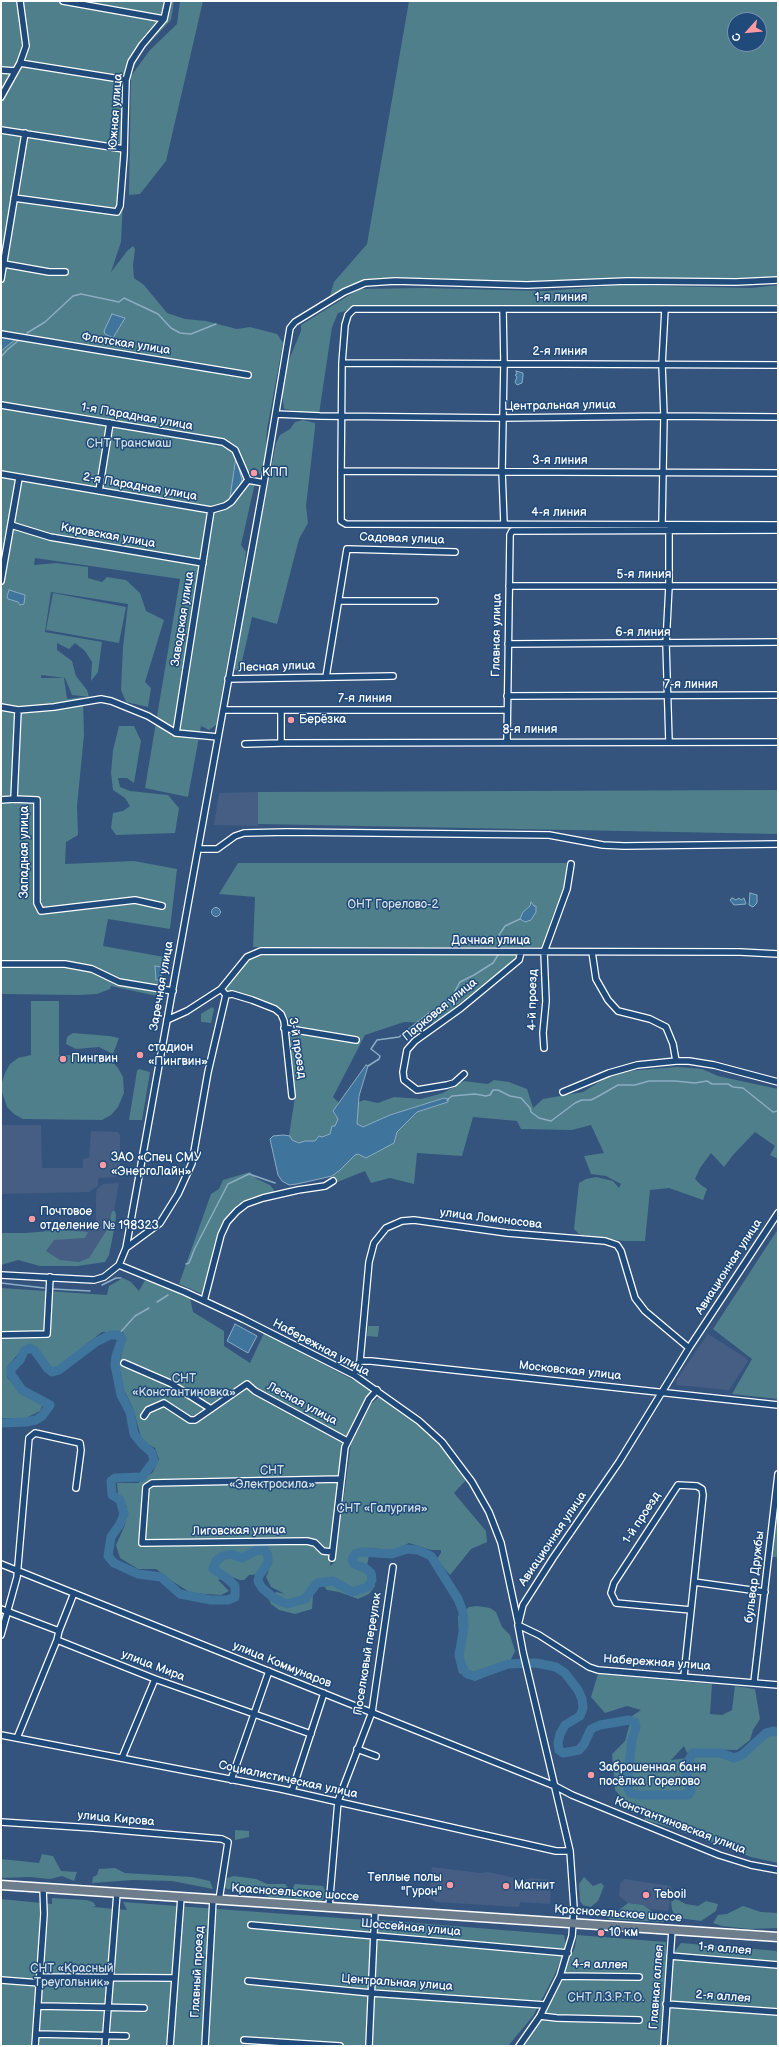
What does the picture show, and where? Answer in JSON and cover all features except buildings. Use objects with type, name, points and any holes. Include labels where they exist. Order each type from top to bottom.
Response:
[{"type":"highway","name":"Красносельское шоссе","points":[[1,1885],[778,1937]]},
{"type":"street","points":[[1,97],[20,63],[26,46],[20,1]]},
{"type":"street","points":[[63,1],[164,19]]},
{"type":"street","name":"Южная улица","points":[[14,198],[118,212],[120,206],[124,149],[126,80],[131,62],[142,45],[164,19],[168,1]]},
{"type":"street","points":[[20,63],[126,80]]},
{"type":"street","points":[[1,70],[15,71]]},
{"type":"street","points":[[1,130],[124,149]]},
{"type":"street","points":[[1,279],[25,133]]},
{"type":"street","points":[[4,264],[49,272],[65,272]]},
{"type":"street","name":"Заречная улица","points":[[119,1265],[126,1248],[264,483],[290,328],[295,322],[344,292],[365,283],[395,281],[527,285],[627,281],[736,282],[778,280]]},
{"type":"street","name":"1-я линия","points":[[342,363],[345,325],[348,315],[354,309],[778,309]]},
{"type":"street","points":[[502,309],[504,363],[502,471],[504,524]]},
{"type":"street","points":[[662,524],[664,416],[662,365],[665,309]]},
{"type":"street","name":"Флотская улица","points":[[1,334],[248,375]]},
{"type":"street","points":[[341,471],[342,363]]},
{"type":"street","name":"2-я линия","points":[[342,363],[778,365]]},
{"type":"street","name":"1-я Парадная улица","points":[[1,405],[223,442],[235,450],[248,480]]},
{"type":"street","name":"Центральная улица","points":[[276,414],[502,418],[664,416],[778,418]]},
{"type":"street","points":[[99,491],[110,424]]},
{"type":"street","name":"3-я линия","points":[[341,471],[778,473]]},
{"type":"street","name":"4-я линия","points":[[341,471],[341,521],[346,524],[778,525]]},
{"type":"street","name":"2-я Парадная улица","points":[[1,474],[211,510],[225,506],[231,502],[248,480]]},
{"type":"street","points":[[1,581],[19,478]]},
{"type":"street","points":[[248,480],[264,483]]},
{"type":"street","name":"Заводская улица","points":[[176,733],[211,510]]},
{"type":"street","name":"Кировская улица","points":[[11,524],[50,537],[203,563]]},
{"type":"street","points":[[669,742],[666,644],[669,586],[669,530],[778,530]]},
{"type":"street","name":"Главная улица","points":[[507,741],[510,535],[512,531],[669,530]]},
{"type":"street","name":"Садовая улица","points":[[340,600],[347,549],[455,552]]},
{"type":"street","name":"5-я линия","points":[[509,586],[778,586]]},
{"type":"street","points":[[326,677],[340,600],[435,601]]},
{"type":"street","name":"6-я линия","points":[[508,644],[778,642]]},
{"type":"street","name":"Лесная улица","points":[[228,680],[326,677],[363,678],[392,676]]},
{"type":"street","name":"7-я линия","points":[[508,696],[778,695]]},
{"type":"street","points":[[1,707],[18,710],[54,707],[101,699],[111,701],[142,713],[176,733],[218,737]]},
{"type":"street","points":[[14,799],[18,710]]},
{"type":"street","name":"7-я линия","points":[[223,710],[507,710]]},
{"type":"street","points":[[281,710],[281,743]]},
{"type":"street","name":"8-я линия","points":[[245,744],[507,741],[778,742]]},
{"type":"street","name":"Западная улица","points":[[1,800],[37,800],[37,903],[38,908],[41,911],[53,911],[134,900],[162,906]]},
{"type":"street","points":[[198,849],[217,849],[235,836],[244,833],[287,832],[549,835],[603,845],[778,844]]},
{"type":"street","points":[[544,952],[567,889],[571,864]]},
{"type":"street","name":"Дачная улица","points":[[167,1020],[187,1011],[221,989],[247,957],[261,951],[740,952],[778,954]]},
{"type":"street","name":"Парковая улица","points":[[464,1074],[454,1083],[417,1090],[404,1080],[403,1072],[407,1050],[410,1045],[461,1008],[519,960],[521,952]]},
{"type":"street","name":"4-й проезд","points":[[544,952],[546,1001],[543,1033],[544,1048]]},
{"type":"street","points":[[592,952],[596,979],[608,1000],[618,1011],[650,1019],[666,1027],[673,1044],[676,1061]]},
{"type":"street","points":[[1,964],[64,964],[92,969],[119,982],[173,990]]},
{"type":"street","points":[[126,1248],[160,1223],[178,1194],[192,1163],[208,1072],[226,995],[221,989]]},
{"type":"street","name":"3-й проезд","points":[[226,995],[232,994],[275,1009],[281,1014],[292,1096]]},
{"type":"street","points":[[284,1028],[356,1040]]},
{"type":"street","points":[[563,1092],[625,1068],[646,1063],[676,1061],[689,1061],[714,1065],[778,1082]]},
{"type":"street","points":[[204,1301],[221,1235],[227,1222],[237,1211],[246,1204],[263,1198],[298,1190],[325,1186],[333,1181]]},
{"type":"street","name":"Авиационная улица","points":[[519,2046],[540,2016],[560,1976],[568,1953],[573,1923],[574,1883],[570,1851],[523,1652],[518,1624],[523,1605],[538,1580],[619,1462],[689,1348],[778,1213]]},
{"type":"street","name":"улица Ломоносова","points":[[354,1375],[360,1361],[369,1262],[374,1243],[386,1228],[402,1221],[414,1220],[507,1233],[605,1241],[617,1245],[621,1251],[635,1298],[645,1312],[689,1348]]},
{"type":"street","points":[[1,1275],[94,1280],[107,1274],[119,1265]]},
{"type":"street","name":"Набережная улица","points":[[119,1265],[244,1319],[354,1375],[420,1421],[442,1442],[472,1482],[489,1512],[501,1543],[518,1624],[539,1635],[589,1667],[598,1670],[778,1685]]},
{"type":"street","points":[[1,1335],[47,1334],[50,1277]]},
{"type":"street","name":"Московская улица","points":[[360,1361],[778,1405]]},
{"type":"street","points":[[124,1363],[170,1383],[211,1409],[195,1420],[190,1420],[164,1403],[148,1410],[144,1416]]},
{"type":"street","name":"Лесная улица","points":[[211,1409],[247,1384],[255,1391],[347,1441]]},
{"type":"street","points":[[341,1479],[347,1441],[369,1399],[377,1390]]},
{"type":"street","points":[[1,1635],[4,1610],[17,1571],[29,1438],[34,1433],[80,1443],[81,1450],[76,1488]]},
{"type":"street","name":"бульвар Дружбы","points":[[754,1682],[778,1474]]},
{"type":"street","name":"Лиговская улица","points":[[341,1479],[332,1555],[322,1551],[315,1543],[307,1541],[142,1544],[146,1487],[152,1483],[341,1479]]},
{"type":"street","name":"1-й проезд","points":[[684,1676],[694,1582],[702,1489],[697,1486],[678,1485],[614,1583],[611,1593],[616,1602],[691,1610]]},
{"type":"street","name":"улица Коммунаров","points":[[1,1564],[555,1786]]},
{"type":"street","name":"Поселковый переулок","points":[[329,1907],[338,1801],[372,1712],[393,1567]]},
{"type":"street","points":[[694,1582],[765,1592]]},
{"type":"street","points":[[17,1738],[74,1594]]},
{"type":"street","points":[[4,1610],[59,1630]]},
{"type":"street","name":"улица Мира","points":[[56,1640],[155,1679],[311,1734]]},
{"type":"street","points":[[231,1780],[269,1671]]},
{"type":"street","points":[[122,1758],[155,1679]]},
{"type":"street","points":[[292,1791],[324,1693]]},
{"type":"street","name":"Социалистическая улица","points":[[1,1735],[292,1791],[525,1845],[556,1851],[570,1851]]},
{"type":"street","points":[[357,1749],[376,1756]]},
{"type":"street","name":"Константиновская улица","points":[[555,1786],[572,1795],[719,1855],[751,1865],[778,1870]]},
{"type":"street","name":"улица Кирова","points":[[1,1822],[222,1839],[228,1842]]},
{"type":"street","name":"Главный проезд","points":[[205,2046],[216,1899],[228,1842]]},
{"type":"street","points":[[35,2046],[44,1914],[43,1888]]},
{"type":"street","points":[[105,2046],[109,1978],[117,1893]]},
{"type":"street","points":[[170,2046],[181,1897]]},
{"type":"street","points":[[369,2046],[375,1910]]},
{"type":"street","name":"Шоссейная улица","points":[[251,1925],[568,1953]]},
{"type":"street","name":"Главная аллея","points":[[664,2046],[672,1930]]},
{"type":"street","name":"1-я аллея","points":[[670,1956],[778,1964]]},
{"type":"street","name":"4-я аллея","points":[[560,1976],[639,1977]]},
{"type":"street","points":[[1,1980],[175,1978]]},
{"type":"street","name":"Центральная улица","points":[[248,1981],[371,1993],[545,2005]]},
{"type":"street","name":"2-я аллея","points":[[666,2004],[778,2012]]},
{"type":"street","points":[[38,2006],[108,2006],[144,2008]]},
{"type":"street","points":[[540,2016],[557,2018],[639,2020]]},
{"type":"street","points":[[36,2034],[126,2036]]},
{"type":"street","points":[[244,2040],[340,2046]]},
{"type":"shaded area","points":[[112,314],[125,318],[113,338],[105,334],[104,331]]},
{"type":"shaded area","points":[[1,337],[16,339],[1,351]]},
{"type":"shaded area","points":[[516,371],[523,373],[522,383],[517,385],[515,382],[517,377],[515,375],[517,374]]},
{"type":"shaded area","points":[[236,457],[242,480],[240,487],[230,497]]},
{"type":"shaded area","points":[[9,590],[25,595],[24,604],[20,605],[18,602],[8,599],[7,597]]},
{"type":"shaded area","points":[[258,792],[258,826],[214,825],[219,793]]},
{"type":"shaded area","points":[[750,893],[757,895],[757,903],[753,907],[749,905]]},
{"type":"shaded area","points":[[732,898],[736,900],[739,898],[741,900],[744,898],[746,904],[734,905],[730,900]]},
{"type":"shaded area","points":[[531,902],[534,906],[536,906],[536,912],[531,920],[525,922],[520,919],[523,912],[530,906]]},
{"type":"shaded area","points":[[216,907],[221,912],[216,917],[211,912]]},
{"type":"shaded area","points":[[155,966],[161,967],[161,979],[159,980],[156,980]]},
{"type":"shaded area","points":[[366,1065],[368,1066],[359,1096],[357,1124],[363,1127],[390,1115],[444,1098],[448,1099],[448,1102],[417,1112],[397,1132],[394,1143],[366,1158],[358,1154],[355,1155],[332,1176],[289,1185],[282,1181],[278,1175],[270,1139],[273,1136],[283,1135],[290,1136],[292,1140],[299,1143],[305,1141],[315,1141],[319,1136],[322,1137],[330,1134],[332,1126],[335,1126],[338,1119],[333,1111]]},
{"type":"shaded area","points":[[1,1125],[41,1125],[42,1168],[83,1168],[83,1159],[89,1158],[91,1131],[118,1132],[120,1135],[120,1174],[115,1177],[98,1178],[98,1186],[89,1192],[1,1194]]},
{"type":"shaded area","points":[[119,1183],[105,1261],[43,1263],[43,1233],[45,1230],[96,1230],[97,1189],[103,1184]]},
{"type":"shaded area","points":[[235,1324],[257,1336],[248,1353],[227,1341]]},
{"type":"shaded area","points":[[708,1334],[746,1358],[748,1361],[729,1390],[676,1385],[677,1379]]},
{"type":"shaded area","points":[[432,1867],[480,1873],[488,1872],[524,1880],[531,1878],[551,1880],[550,1904],[520,1902],[519,1907],[436,1902],[429,1897]]},
{"type":"shaded area","name":"Teboil","points":[[624,1879],[671,1886],[672,1894],[668,1911],[650,1909],[643,1905],[628,1903],[619,1896],[620,1884]]},
{"type":"green space","name":"СНТ Трансмаш","points":[[1,1],[174,1],[171,20],[141,52],[132,71],[129,82],[121,242],[111,272],[128,250],[133,246],[135,249],[133,266],[134,278],[144,285],[167,313],[185,319],[206,321],[237,329],[250,327],[277,334],[283,343],[267,429],[265,461],[262,474],[257,474],[241,545],[246,552],[244,569],[216,725],[209,730],[201,726],[188,797],[145,788],[180,579],[35,558],[34,565],[56,563],[88,567],[88,578],[102,582],[107,577],[126,580],[140,593],[146,611],[164,620],[145,682],[151,688],[148,707],[126,702],[121,690],[123,647],[128,604],[51,592],[45,632],[102,642],[98,672],[91,681],[92,662],[85,651],[75,643],[69,649],[57,643],[57,650],[72,661],[76,676],[87,690],[89,697],[72,695],[65,678],[41,675],[41,678],[64,678],[67,699],[83,697],[84,735],[77,806],[78,835],[66,842],[65,864],[134,861],[177,869],[170,929],[108,919],[103,946],[164,957],[157,996],[111,986],[110,989],[97,994],[1,994]]},
{"type":"green space","points":[[180,1],[203,1],[166,161],[140,194],[129,195],[131,76],[150,50],[177,24]]},
{"type":"green space","points":[[409,1],[778,1],[778,277],[604,279],[572,282],[363,280],[330,296],[334,282],[367,244]]},
{"type":"green space","points":[[621,285],[752,288],[778,285],[778,306],[353,309],[338,313],[332,327],[319,414],[284,409],[282,394],[286,367],[301,331],[301,325],[359,289],[423,288],[546,291]]},
{"type":"green space","points":[[303,420],[315,423],[306,506],[308,523],[299,539],[277,624],[252,617],[239,675],[234,667],[235,658],[276,443],[280,435],[290,429],[295,422]]},
{"type":"green space","points":[[53,593],[126,607],[119,643],[46,630]]},
{"type":"green space","points":[[119,726],[134,726],[141,741],[134,783],[127,778],[118,778],[120,787],[130,791],[168,795],[179,808],[175,833],[116,835],[111,828],[113,813],[123,811],[130,806],[125,798],[113,790],[111,773],[113,750]]},
{"type":"green space","points":[[778,790],[778,834],[258,824],[258,792]]},
{"type":"green space","name":"ОНТ Горелово-2","points":[[238,863],[567,863],[563,891],[552,917],[543,947],[253,947],[255,897],[219,894]]},
{"type":"green space","points":[[265,954],[518,954],[516,959],[435,1023],[404,1022],[365,1035],[333,1097],[339,1103],[333,1111],[338,1119],[335,1126],[332,1127],[330,1134],[328,1135],[315,1141],[299,1143],[292,1140],[289,1136],[295,1097],[289,1019],[282,1011],[267,1002],[225,989],[242,966],[254,956]]},
{"type":"green space","name":"Пингвин","points":[[31,1001],[59,1001],[59,1055],[102,1056],[111,1060],[118,1068],[123,1077],[124,1093],[118,1107],[111,1115],[102,1120],[23,1119],[14,1114],[7,1107],[2,1092],[2,1082],[5,1073],[10,1064],[18,1058],[31,1055]]},
{"type":"green space","points":[[212,1007],[214,1009],[211,1023],[201,1022],[201,1014]]},
{"type":"green space","points":[[73,1033],[119,1038],[113,1054],[99,1047],[76,1049],[66,1044],[67,1037]]},
{"type":"green space","points":[[677,1067],[702,1069],[718,1076],[778,1089],[778,1159],[770,1155],[775,1146],[755,1132],[733,1155],[724,1167],[711,1153],[700,1168],[695,1179],[707,1189],[703,1200],[669,1188],[650,1190],[645,1241],[624,1241],[580,1235],[574,1229],[579,1183],[586,1179],[596,1177],[613,1181],[619,1188],[621,1184],[606,1176],[591,1174],[584,1156],[604,1153],[591,1125],[572,1130],[521,1129],[517,1121],[473,1117],[462,1156],[417,1153],[414,1184],[390,1178],[371,1183],[365,1171],[335,1183],[332,1176],[354,1155],[358,1154],[366,1158],[393,1143],[396,1132],[417,1112],[448,1102],[448,1099],[444,1098],[408,1109],[363,1127],[356,1124],[359,1102],[364,1100],[378,1103],[394,1097],[421,1099],[443,1093],[464,1081],[488,1084],[494,1080],[509,1082],[527,1089],[533,1108],[543,1099],[583,1092],[607,1077],[626,1071]]},
{"type":"green space","points":[[139,1069],[150,1072],[142,1120],[129,1120],[137,1071]]},
{"type":"green space","points":[[250,1172],[257,1179],[270,1185],[274,1190],[273,1198],[249,1205],[236,1216],[224,1234],[211,1291],[202,1294],[179,1284],[211,1194],[219,1189],[223,1180]]},
{"type":"green space","points":[[112,1211],[115,1211],[116,1215],[115,1225],[109,1255],[105,1262],[78,1266],[40,1266],[18,1260],[1,1265],[1,1233],[26,1233],[61,1230],[88,1232],[85,1238],[54,1240],[46,1251],[60,1260],[79,1262],[89,1258],[108,1228]]},
{"type":"green space","points":[[778,1229],[778,1399],[732,1394],[752,1359],[713,1329]]},
{"type":"green space","points":[[123,1278],[131,1282],[139,1291],[145,1280],[190,1297],[193,1312],[224,1331],[224,1346],[250,1363],[264,1333],[374,1391],[347,1439],[330,1566],[335,1562],[351,1444],[371,1404],[380,1396],[419,1423],[440,1444],[467,1479],[454,1493],[486,1531],[487,1542],[471,1549],[450,1575],[438,1561],[441,1550],[431,1550],[409,1543],[394,1550],[368,1548],[369,1555],[367,1566],[372,1569],[375,1586],[369,1594],[358,1599],[339,1592],[327,1590],[323,1585],[318,1587],[313,1595],[312,1609],[295,1614],[279,1610],[271,1604],[269,1599],[276,1592],[285,1594],[271,1587],[266,1577],[269,1570],[263,1574],[249,1575],[244,1580],[229,1576],[218,1580],[229,1591],[221,1595],[191,1593],[156,1569],[138,1569],[120,1558],[116,1545],[125,1525],[127,1507],[118,1494],[117,1483],[138,1483],[153,1472],[159,1459],[155,1448],[142,1441],[133,1408],[122,1386],[119,1364],[125,1341],[123,1332],[102,1332],[57,1367],[51,1368],[34,1346],[25,1346],[7,1367],[7,1377],[21,1394],[43,1404],[40,1411],[26,1418],[1,1418],[1,1288],[107,1295],[109,1286]]},
{"type":"green space","points":[[368,1326],[379,1326],[378,1337],[367,1336]]},
{"type":"green space","points":[[778,1497],[778,1557],[772,1557]]},
{"type":"green space","points":[[477,1606],[490,1608],[496,1612],[502,1627],[510,1635],[515,1651],[507,1668],[475,1681],[459,1673],[455,1656],[459,1638],[458,1616],[469,1607]]},
{"type":"green space","points":[[598,1674],[712,1684],[710,1714],[722,1715],[732,1710],[735,1686],[755,1689],[760,1719],[753,1730],[750,1740],[737,1750],[692,1749],[687,1753],[684,1746],[671,1760],[714,1755],[734,1762],[745,1755],[767,1736],[778,1736],[778,1863],[751,1857],[678,1830],[645,1820],[642,1807],[626,1802],[615,1790],[612,1754],[625,1741],[632,1716],[641,1710],[627,1706],[605,1713],[591,1697]]},
{"type":"green space","points":[[235,1830],[249,1831],[249,1837],[235,1840]]},
{"type":"green space","points":[[42,1854],[53,1856],[61,1871],[77,1872],[74,1881],[62,1876],[50,1879],[30,1877],[1,1878],[1,1859],[39,1863]]},
{"type":"green space","points":[[115,1868],[125,1873],[192,1877],[210,1881],[213,1889],[172,1881],[133,1880],[92,1883],[93,1877],[97,1875],[99,1869]]},
{"type":"green space","points":[[234,1876],[256,1879],[267,1884],[285,1884],[291,1891],[295,1884],[323,1886],[326,1893],[322,1901],[270,1897],[251,1891],[227,1889],[224,1886],[224,1879]]},
{"type":"green space","points":[[584,1877],[593,1886],[601,1883],[604,1886],[598,1901],[591,1907],[583,1905],[580,1901],[579,1884]]},
{"type":"green space","name":"СНТ «Красный Треугольник»","points":[[52,1898],[86,1900],[93,1902],[96,1906],[93,1907],[127,1910],[123,1902],[367,1920],[369,1931],[378,1932],[376,1925],[379,1920],[564,1935],[566,1947],[554,1976],[533,2016],[508,2046],[1,2046],[1,1899],[52,1904]]},
{"type":"green space","points":[[676,1899],[686,1904],[698,1906],[706,1901],[718,1904],[716,1911],[701,1921],[675,1917],[671,1902]]},
{"type":"green space","points":[[628,1903],[643,1905],[663,1919],[664,1922],[608,1919]]},
{"type":"green space","points":[[743,1906],[761,1912],[778,1913],[778,1928],[750,1929],[722,1926],[713,1923],[718,1915],[727,1914]]},
{"type":"green space","name":"СНТ Л.З.Р.Т.О.","points":[[577,1935],[666,1942],[666,1957],[673,1958],[673,1954],[681,1943],[778,1951],[778,2046],[523,2046],[546,2010],[575,1947]]},
{"type":"waterway","points":[[27,333],[45,322],[73,296],[81,294],[119,302],[124,298],[158,314],[171,328],[180,333],[191,334],[216,324]]},
{"type":"waterway","points":[[1,357],[19,340]]},
{"type":"waterway","points":[[498,948],[499,935],[505,926],[520,919]]},
{"type":"waterway","points":[[368,1066],[379,1059],[380,1056],[371,1049],[377,1040],[399,1037],[429,1013],[449,1002],[460,982],[493,963],[498,955]]},
{"type":"waterway","points":[[447,1100],[452,1096],[475,1094],[486,1096],[490,1095],[493,1090],[498,1090],[510,1096],[521,1098],[530,1108],[531,1112],[539,1118],[551,1121],[575,1103],[582,1100],[591,1100],[618,1085],[635,1085],[649,1081],[695,1083],[707,1081],[712,1084],[728,1084],[733,1087],[743,1088],[773,1112],[778,1111]]},
{"type":"waterway","points":[[186,1264],[189,1263],[195,1248],[228,1184],[249,1174],[275,1183]]},
{"type":"waterway","points":[[102,1285],[116,1278],[121,1278]]},
{"type":"waterway","points":[[1,1283],[44,1288]]},
{"type":"waterway","points":[[53,1289],[90,1291]]},
{"type":"waterway","points":[[157,1302],[168,1295]]},
{"type":"waterway","points":[[118,1335],[135,1316],[149,1308]]},
{"type":"waterway","points":[[1,1423],[36,1420],[42,1416],[50,1405],[22,1390],[11,1374],[11,1369],[20,1360],[24,1351],[30,1348],[35,1351],[47,1368],[52,1372],[59,1370],[96,1342],[110,1335],[118,1335],[122,1339],[116,1356],[115,1365],[121,1395],[130,1412],[134,1434],[152,1453],[154,1461],[142,1477],[115,1478],[111,1481],[112,1495],[120,1500],[124,1514],[120,1524],[111,1537],[108,1556],[114,1563],[138,1574],[161,1577],[180,1594],[211,1600],[228,1600],[235,1597],[235,1586],[228,1579],[213,1569],[216,1561],[223,1556],[231,1554],[242,1558],[257,1550],[265,1550],[268,1556],[268,1563],[259,1576],[258,1581],[262,1588],[274,1598],[287,1604],[305,1599],[317,1583],[333,1581],[352,1592],[368,1587],[372,1580],[371,1573],[365,1568],[354,1564],[352,1559],[355,1554],[361,1552],[392,1554],[407,1549],[418,1550],[431,1556],[458,1599],[463,1612],[464,1627],[459,1655],[462,1667],[467,1674],[474,1676],[508,1664],[536,1663],[556,1667],[565,1673],[578,1690],[582,1699],[583,1708],[580,1716],[565,1725],[560,1734],[558,1743],[559,1750],[563,1753],[579,1750],[584,1744],[591,1729],[600,1725],[629,1720],[635,1722],[636,1728],[632,1739],[627,1786],[630,1793],[638,1795],[688,1795],[691,1791],[686,1774],[687,1763],[693,1753],[721,1753],[734,1758],[742,1755],[766,1733],[773,1731],[778,1732]]},
{"type":"place","name":"КПП","points":[[254,473]]},
{"type":"place","name":"Берёзка","points":[[291,720]]},
{"type":"place","name":"стадион «Пингвин»","points":[[140,1055]]},
{"type":"place","name":"Пингвин","points":[[63,1059]]},
{"type":"place","name":"ЗАО «Спец СМУ «ЭнергоЛайн»","points":[[103,1165]]},
{"type":"place","name":"Почтовое отделение № 198323","points":[[32,1219]]},
{"type":"place","name":"Заброшенная баня посёлка Горелово","points":[[591,1775]]},
{"type":"place","name":"Теплые полы \"Гурон\"","points":[[450,1885]]},
{"type":"place","name":"Магнит","points":[[506,1886]]},
{"type":"place","name":"Teboil","points":[[646,1895]]},
{"type":"place","name":"10 км","points":[[601,1933]]},
{"type":"park label","name":"СНТ «Константиновка»","points":[[184,1386]]},
{"type":"park label","name":"СНТ «Электросила»","points":[[272,1478]]},
{"type":"park label","name":"СНТ «Галургия»","points":[[382,1509]]}]
